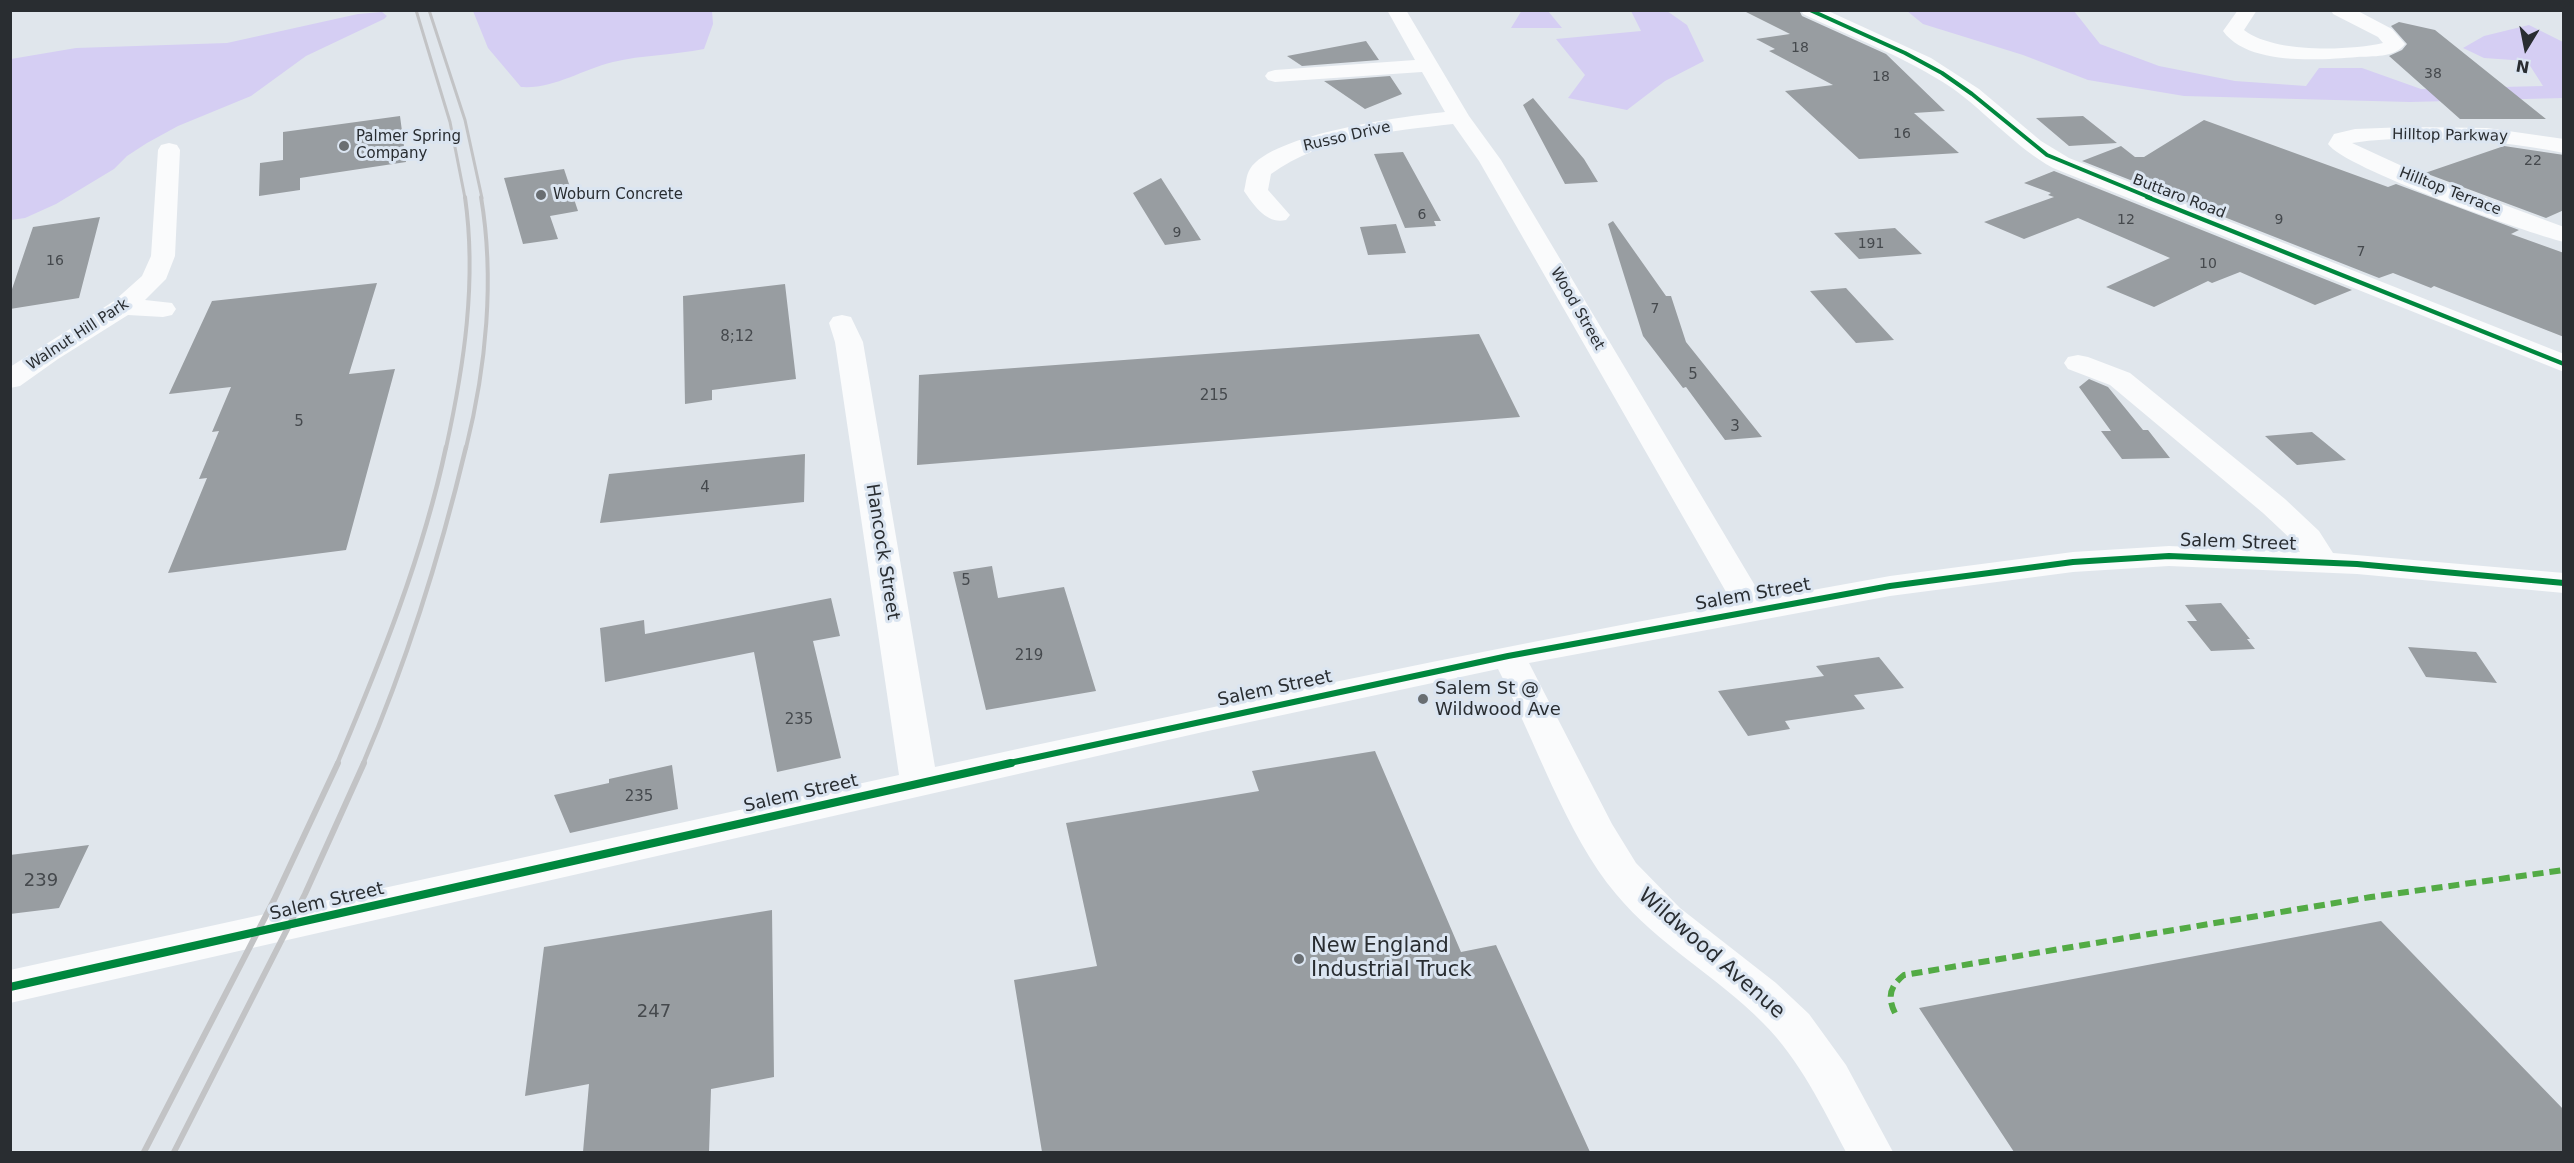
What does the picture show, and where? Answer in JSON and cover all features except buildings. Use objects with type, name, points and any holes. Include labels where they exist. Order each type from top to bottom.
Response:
[{"type":"street","name":"Wood Street","points":[[1396,10],[1460,117],[1490,160],[1753,610]]},
{"type":"street","name":"Buttaro Road","points":[[1810,10],[1948,76],[1974,95],[2028,143],[2061,163],[2564,364]]},
{"type":"street","points":[[2248,10],[2234,32],[2250,43],[2269,49],[2294,53],[2329,53],[2385,48],[2396,44],[2385,33],[2340,10]]},
{"type":"street","points":[[1275,76],[1430,65]]},
{"type":"street","name":"Russo Drive","points":[[1278,215],[1258,198],[1254,187],[1265,165],[1279,156],[1317,142],[1416,122],[1460,117]]},
{"type":"street","name":"Hilltop Parkway","points":[[2339,144],[2344,138],[2355,136],[2454,135],[2509,137],[2564,146]]},
{"type":"street","name":"Hilltop Terrace","points":[[2339,144],[2347,151],[2403,175],[2564,236]]},
{"type":"street","name":"Walnut Hill Park","points":[[10,380],[48,353],[123,307],[149,285],[162,262],[170,150]]},
{"type":"street","points":[[123,307],[163,309]]},
{"type":"street","name":"Hancock Street","points":[[842,323],[849,342],[919,782]]},
{"type":"street","points":[[2078,363],[2120,379],[2274,506],[2308,538],[2322,562]]},
{"type":"street","name":"Salem Street","points":[[10,987],[444,891],[919,782],[1508,656],[1912,583],[2073,562],[2169,556],[2322,562],[2564,583]]},
{"type":"street","name":"Wildwood Avenue","points":[[1508,656],[1587,814],[1618,868],[1630,884],[1663,917],[1757,991],[1789,1021],[1817,1056],[1869,1152]]},
{"type":"shaded area","points":[[1522,10],[1548,11],[1562,28],[1511,28]]},
{"type":"shaded area","points":[[473,11],[712,11],[713,24],[704,49],[624,60],[601,65],[545,85],[521,87],[488,48]]},
{"type":"shaded area","points":[[1631,11],[1667,11],[1687,25],[1704,61],[1665,81],[1627,110],[1568,98],[1585,75],[1556,39],[1641,31]]},
{"type":"shaded area","points":[[1907,11],[2074,11],[2100,44],[2159,66],[2235,81],[2306,86],[2319,68],[2362,68],[2421,89],[2543,86],[2527,61],[2484,58],[2463,48],[2484,36],[2529,25],[2563,42],[2563,98],[2410,102],[2184,96],[2088,80],[2023,55],[1923,24]]},
{"type":"shaded area","points":[[382,12],[387,16],[384,19],[306,56],[251,96],[178,126],[147,143],[127,156],[114,169],[56,204],[25,218],[11,220],[11,59],[76,48],[227,43],[358,14]]},
{"type":"railway","points":[[416,10],[450,122],[465,198]]},
{"type":"railway","points":[[429,10],[465,120],[482,198]]},
{"type":"railway","points":[[446,448],[467,323],[470,260],[465,197]]},
{"type":"railway","points":[[466,448],[479,387],[488,291],[481,197]]},
{"type":"railway","points":[[337,764],[369,687],[413,568],[446,447]]},
{"type":"railway","points":[[363,764],[394,686],[421,608],[466,447]]},
{"type":"railway","points":[[144,1152],[274,900],[338,763]]},
{"type":"railway","points":[[174,1152],[305,894],[364,763]]},
{"type":"marked path","points":[[1895,1013],[1890,1002],[1890,992],[1895,983],[1904,975],[2371,897],[2564,870]]},
{"type":"cycle path","points":[[1810,10],[1905,53],[1942,73],[1972,94],[2033,146],[2061,163],[2564,364]]},
{"type":"cycle path","points":[[10,987],[1203,720],[1508,656],[1890,586],[2073,562],[2169,556],[2357,564],[2564,583]]},
{"type":"place","name":"Palmer Spring Company","points":[[344,146]]},
{"type":"place","name":"Woburn Concrete","points":[[541,195]]},
{"type":"place","name":"Salem St @ Wildwood Ave","points":[[1423,699]]},
{"type":"place","name":"New England Industrial Truck","points":[[1299,959]]}]
